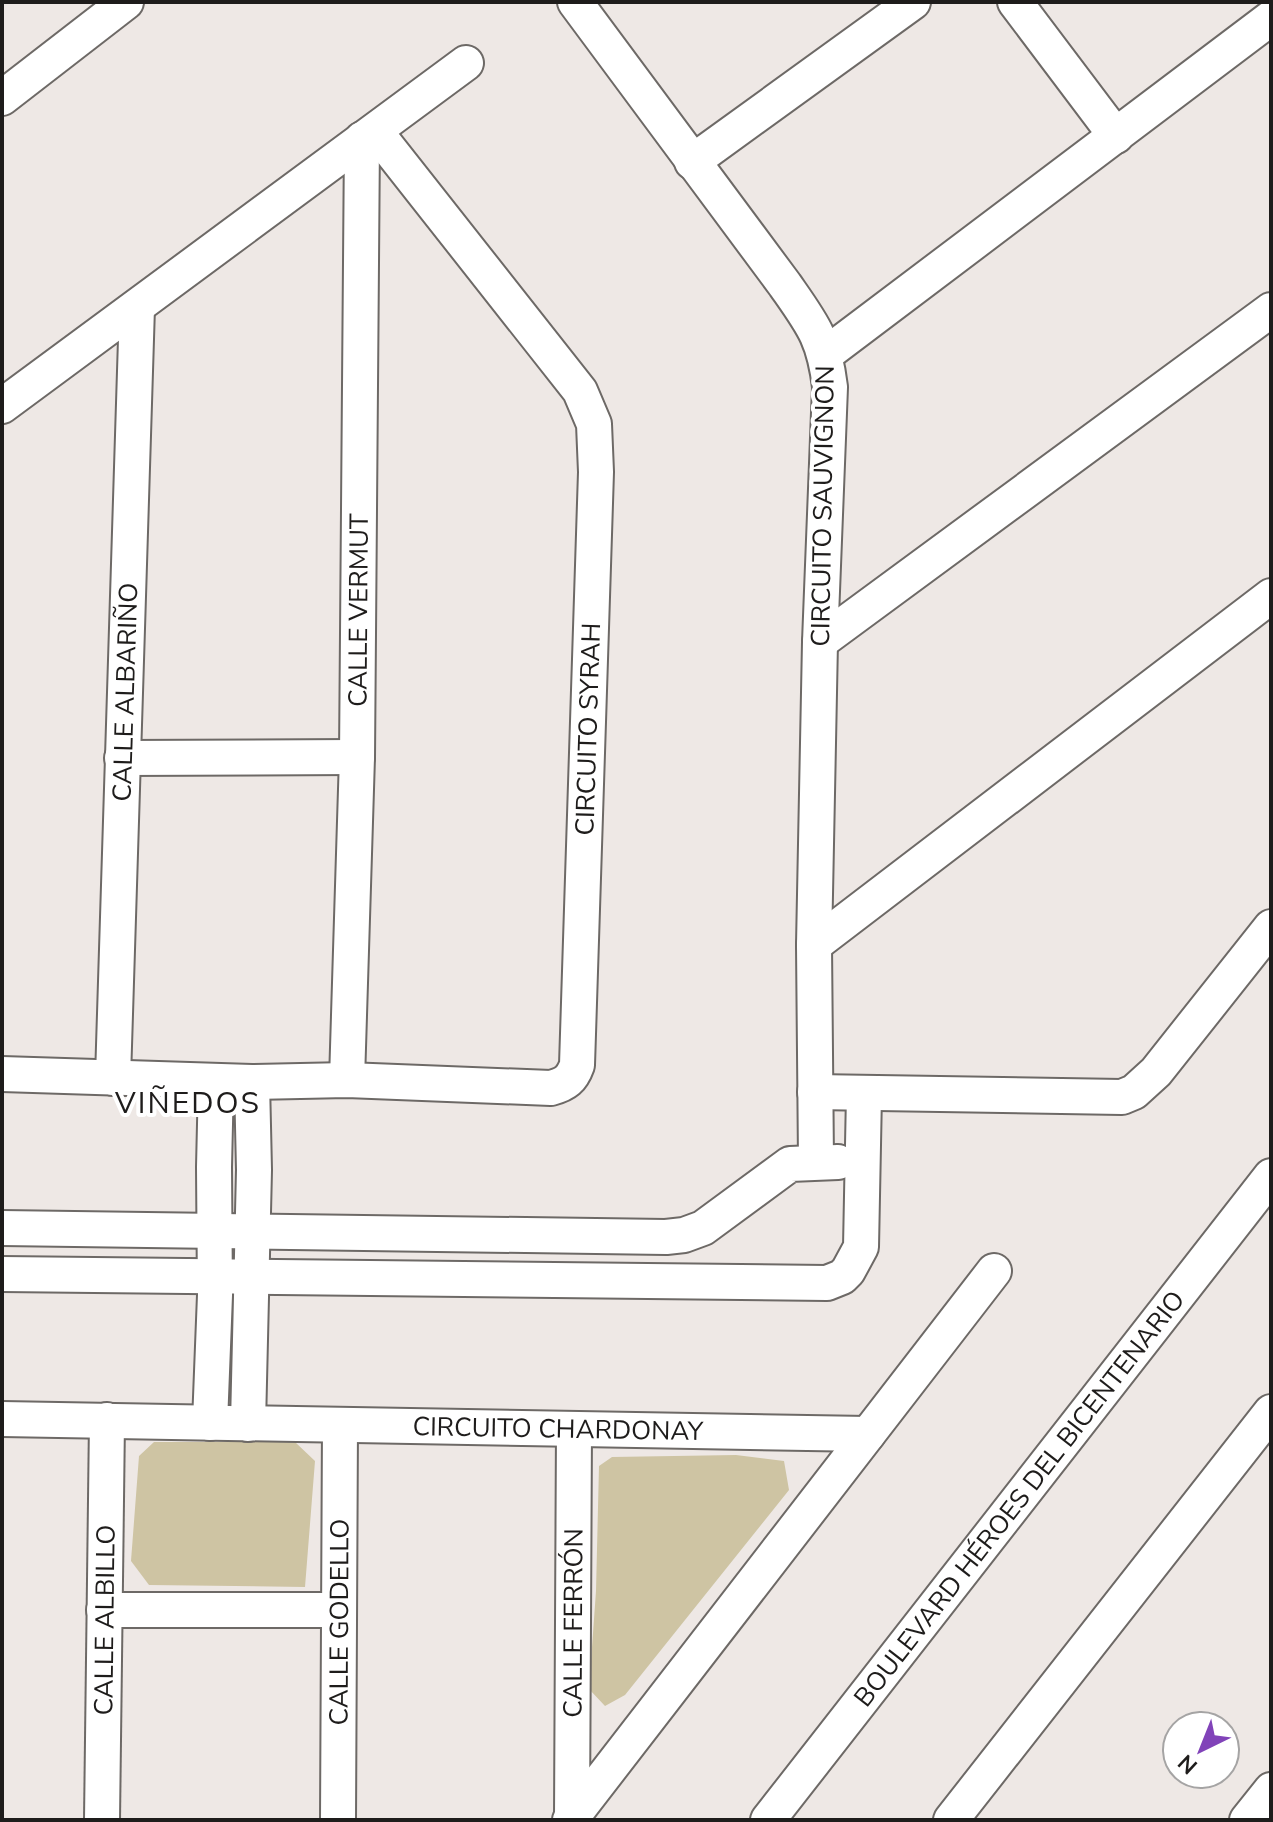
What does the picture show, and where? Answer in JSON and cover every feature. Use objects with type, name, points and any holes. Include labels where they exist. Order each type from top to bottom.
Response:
[{"type":"street","points":[[2,98],[126,2]]},
{"type":"street","name":"CIRCUITO SAUVIGNON","points":[[575,2],[814,326],[826,354],[830,387],[820,642],[814,945],[816,1161]]},
{"type":"street","points":[[692,162],[913,2]]},
{"type":"street","points":[[1015,2],[1116,136]]},
{"type":"street","points":[[1265,2],[1271,9]]},
{"type":"street","points":[[826,354],[1271,18]]},
{"type":"street","points":[[2,406],[466,63]]},
{"type":"street","name":"CALLE VERMUT","points":[[347,1080],[357,757],[368,135]]},
{"type":"street","name":"CIRCUITO SYRAH","points":[[2,1074],[252,1082],[347,1080],[551,1088],[564,1085],[573,1077],[577,1065],[596,487],[594,424],[580,391],[368,135]]},
{"type":"street","name":"CALLE ALBARIÑO","points":[[113,1078],[137,307]]},
{"type":"street","points":[[820,642],[1266,323]]},
{"type":"street","points":[[814,945],[1271,596]]},
{"type":"street","points":[[122,758],[357,757]]},
{"type":"street","points":[[815,1092],[1122,1097],[1134,1092],[1156,1072],[1271,927]]},
{"type":"street","points":[[210,1423],[216,1081]]},
{"type":"street","points":[[248,1424],[253,1232],[252,1082]]},
{"type":"street","points":[[2,1274],[827,1283],[848,1271],[861,1247],[864,1094]]},
{"type":"street","points":[[2,1228],[684,1235],[717,1220],[790,1164],[816,1161],[863,1163]]},
{"type":"street","name":"BOULEVARD HÉROES DEL BICENTENARIO","points":[[768,1820],[1271,1176]]},
{"type":"street","points":[[571,1819],[994,1271]]},
{"type":"street","points":[[951,1820],[1271,1412]]},
{"type":"street","name":"CIRCUITO CHARDONAY","points":[[2,1419],[868,1434]]},
{"type":"street","name":"CALLE ALBILLO","points":[[102,1820],[107,1420]]},
{"type":"street","name":"CALLE GODELLO","points":[[338,1820],[340,1425]]},
{"type":"street","name":"CALLE FERRÓN","points":[[571,1819],[574,1429]]},
{"type":"street","points":[[104,1610],[339,1610]]},
{"type":"street","points":[[1247,1820],[1271,1790]]},
{"type":"shaded area","points":[[154,1442],[295,1442],[315,1461],[305,1587],[149,1585],[131,1561],[139,1456]]},
{"type":"shaded area","points":[[736,1455],[784,1461],[789,1490],[625,1695],[605,1706],[589,1689],[596,1591],[599,1466],[612,1457]]},
{"type":"district","name":"VIÑEDOS","points":[[188,1103]]}]
